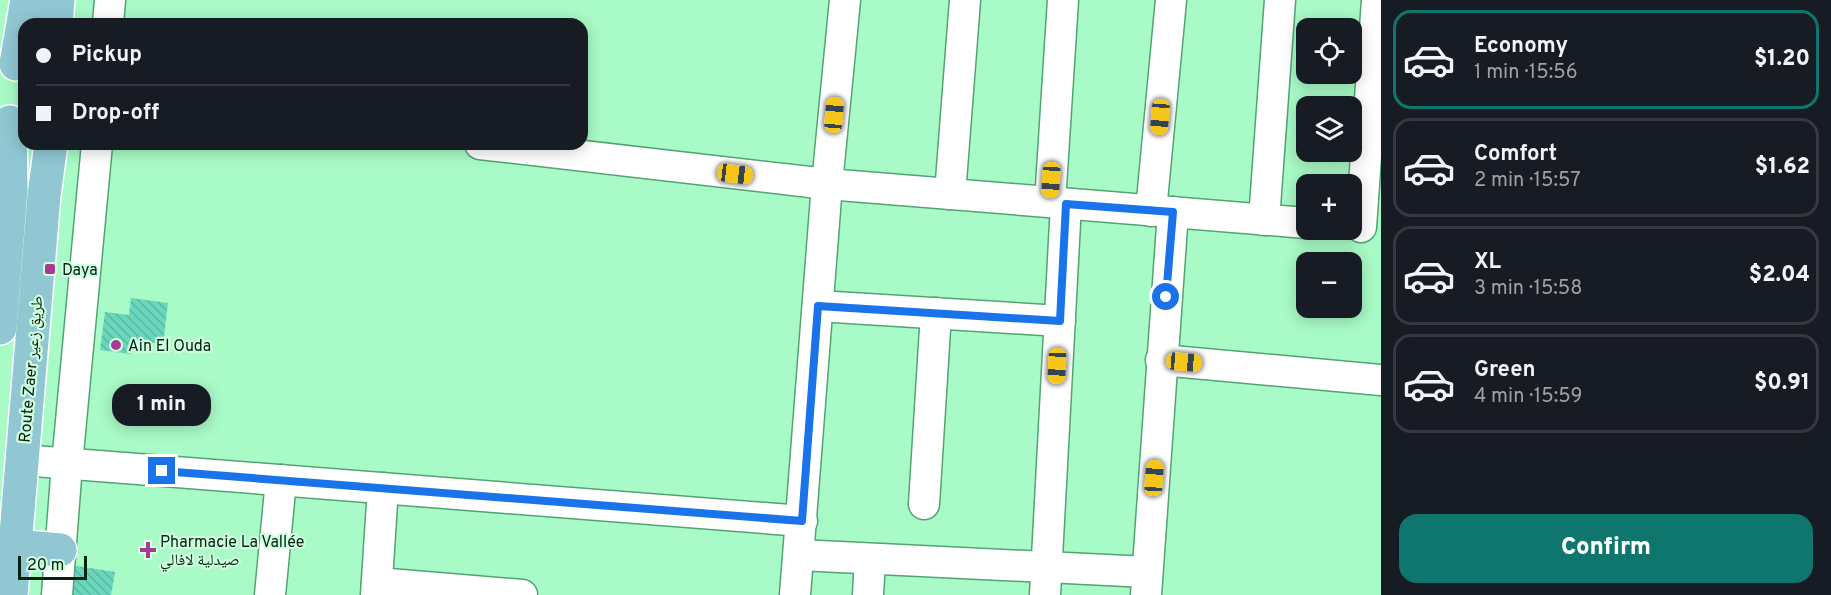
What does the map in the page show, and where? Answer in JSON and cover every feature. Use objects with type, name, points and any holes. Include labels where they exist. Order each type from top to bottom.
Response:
[{"type":"main road","points":[[23,18],[27,0]]},
{"type":"main road","points":[[56,18],[58,0]]},
{"type":"main road","points":[[13,70],[18,45]]},
{"type":"main road","name":"Route Zaer طريق زعير","points":[[0,328],[11,190],[12,118]]},
{"type":"main road","name":"Route Zaer طريق زعير","points":[[11,595],[44,195],[50,150]]},
{"type":"main road","points":[[15,546],[60,550]]},
{"type":"street","points":[[108,18],[110,0]]},
{"type":"street","points":[[795,595],[827,184],[845,0]]},
{"type":"street","points":[[950,194],[965,0]]},
{"type":"street","points":[[1046,581],[1060,321],[1058,203],[1063,0]]},
{"type":"street","points":[[799,555],[870,558],[1046,581],[1147,584],[1161,360],[1162,212],[1171,0]]},
{"type":"street","points":[[1264,220],[1280,0]]},
{"type":"street","points":[[1365,228],[1378,0],[1369,0]]},
{"type":"street","points":[[57,595],[96,150]]},
{"type":"street","points":[[532,150],[827,184],[1296,222]]},
{"type":"street","points":[[818,306],[1060,321]]},
{"type":"street","points":[[924,504],[936,313]]},
{"type":"street","points":[[1161,360],[1381,380]]},
{"type":"street","points":[[22,460],[802,521]]},
{"type":"street","points":[[270,595],[280,480]]},
{"type":"street","points":[[383,488],[377,589],[522,595]]},
{"type":"street","points":[[868,595],[870,558]]},
{"type":"building","points":[[131,298],[168,303],[163,344],[132,340],[131,354],[100,350],[105,312],[129,315]]},
{"type":"building","points":[[64,564],[115,572],[111,595],[60,595]]},
{"type":"place","name":"Daya","points":[[50,269]]},
{"type":"place","name":"Ain El Ouda","points":[[116,345]]},
{"type":"place","name":"Pharmacie La Vallée صيدلية لافالي","points":[[148,550]]},
{"type":"route","points":[[162,471],[802,521],[818,306],[1060,321],[1066,204],[1173,212],[1166,297]]}]
